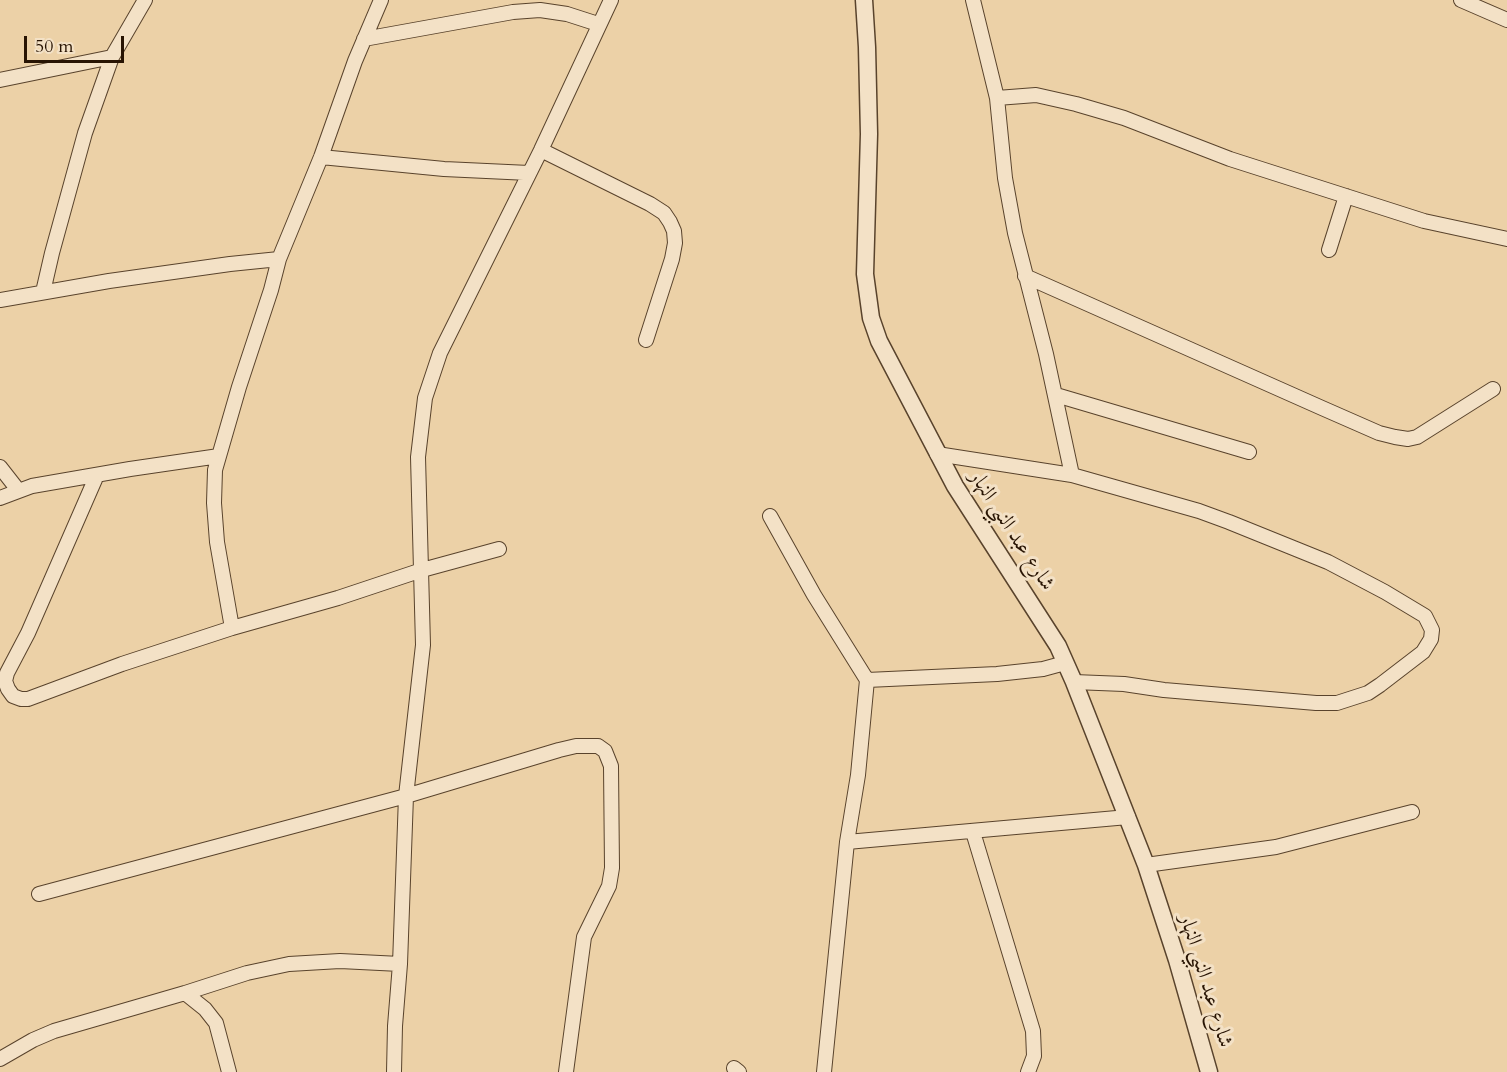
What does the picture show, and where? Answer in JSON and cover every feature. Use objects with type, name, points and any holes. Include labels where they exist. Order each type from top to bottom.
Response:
[{"type":"street","points":[[43,292],[86,133],[112,57],[145,0]]},
{"type":"street","points":[[232,628],[219,561],[215,522],[214,483],[219,456],[238,387],[279,259],[381,0]]},
{"type":"street","points":[[394,1072],[406,796],[423,645],[418,457],[425,398],[440,353],[541,150],[611,0]]},
{"type":"street","name":"شارع عبد النبي النهار","points":[[864,0],[869,134],[865,274],[868,299],[879,341],[955,486],[1058,646],[1146,865],[1177,960],[1209,1072]]},
{"type":"street","points":[[973,0],[998,98],[1005,178],[1025,276],[1056,395],[1072,475]]},
{"type":"street","points":[[1461,0],[1507,20]]},
{"type":"street","points":[[364,39],[513,12],[540,10],[567,14],[598,24]]},
{"type":"street","points":[[0,80],[112,57]]},
{"type":"street","points":[[998,98],[1036,95],[1076,104],[1124,118],[1230,159],[1425,221],[1507,239]]},
{"type":"street","points":[[541,150],[650,204],[664,213],[670,222],[675,243],[672,260],[646,340]]},
{"type":"street","points":[[321,157],[444,169],[529,173]]},
{"type":"street","points":[[1329,250],[1346,196]]},
{"type":"street","points":[[0,300],[230,264],[279,259]]},
{"type":"street","points":[[1025,276],[1379,433],[1395,437],[1408,439],[1417,437],[1493,389]]},
{"type":"street","points":[[1056,395],[1249,452]]},
{"type":"street","points":[[937,454],[1072,475],[1199,512],[1328,562],[1419,612],[1430,623],[1432,630],[1431,639],[1423,651],[1380,685],[1368,693],[1337,703],[1316,704],[1164,690],[1124,684],[1074,682]]},
{"type":"street","points":[[0,498],[18,490],[219,456]]},
{"type":"street","points":[[0,467],[18,490]]},
{"type":"street","points":[[97,475],[28,633],[7,673],[8,689],[13,696],[21,699],[28,699],[122,664],[232,628],[499,549]]},
{"type":"street","points":[[770,516],[814,595],[867,680],[858,775],[847,842],[824,1072]]},
{"type":"street","points":[[867,680],[997,674],[1043,669],[1065,663]]},
{"type":"street","points":[[39,894],[406,796],[537,756],[576,746],[598,746],[609,757],[612,787],[612,868],[609,886],[584,937],[566,1072]]},
{"type":"street","points":[[1146,865],[1276,847],[1412,812]]},
{"type":"street","points":[[847,842],[1128,818]]},
{"type":"street","points":[[973,832],[1031,1022],[1035,1050],[1028,1072]]},
{"type":"street","points":[[0,1059],[54,1031],[247,973],[289,964],[340,961],[400,964]]},
{"type":"street","points":[[185,993],[205,1009],[216,1023],[229,1072]]}]
